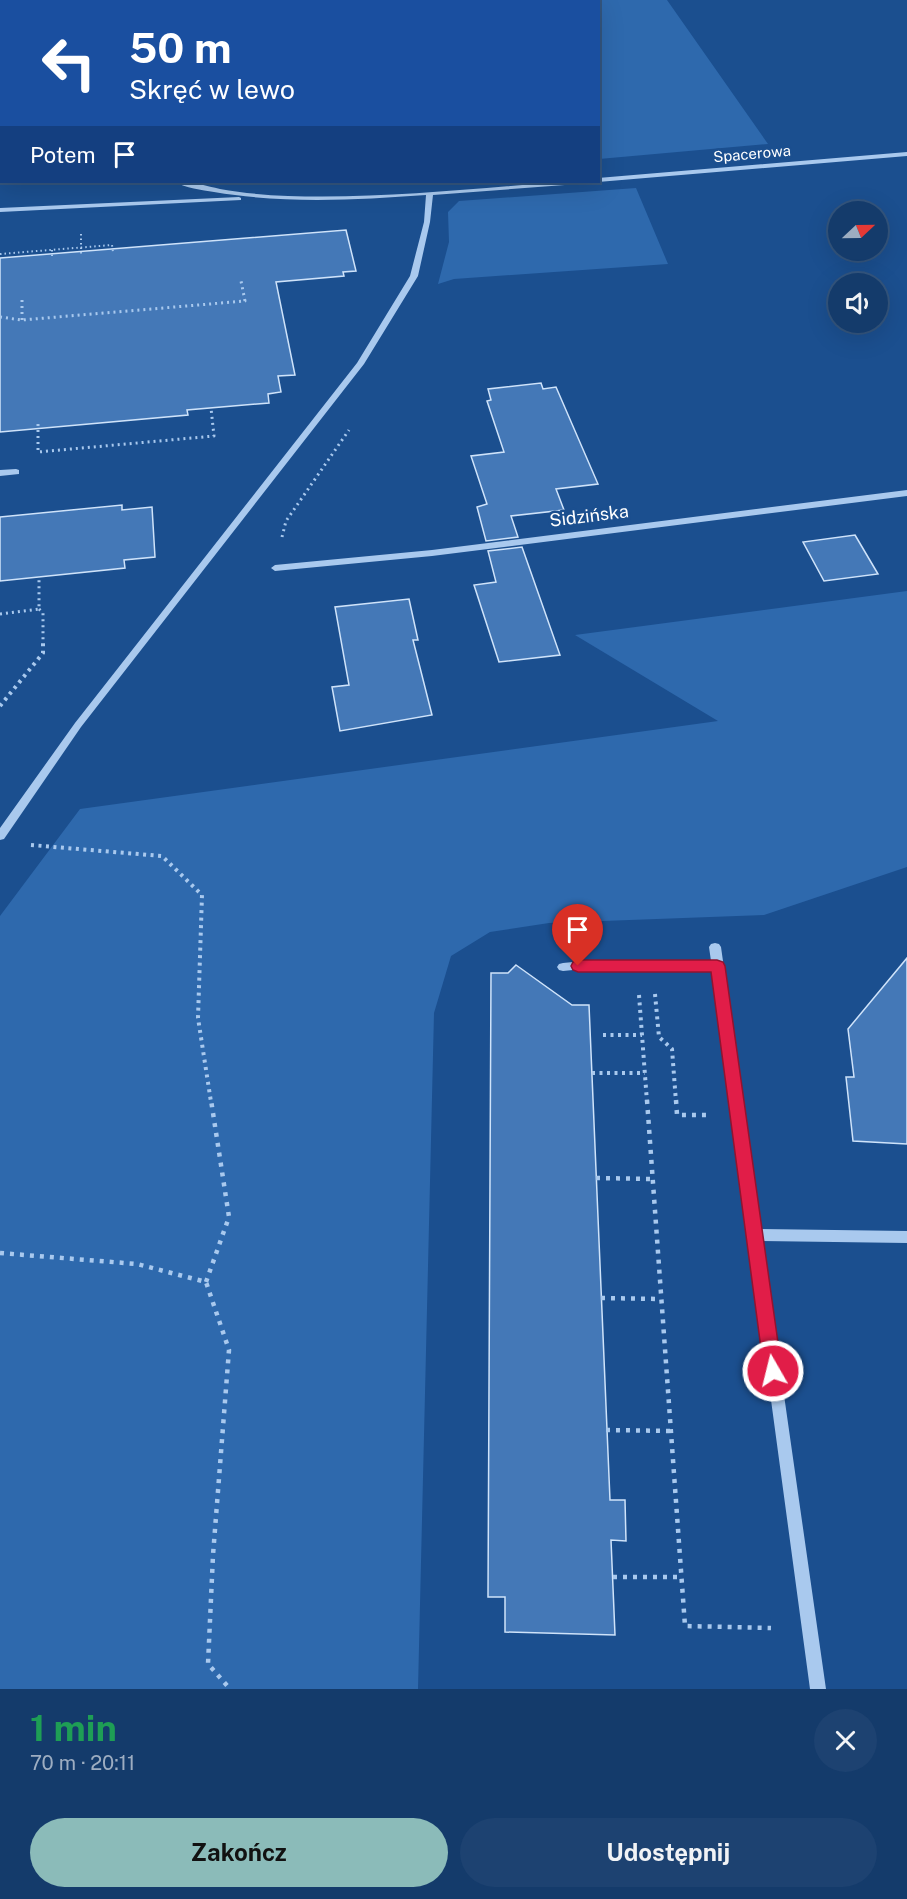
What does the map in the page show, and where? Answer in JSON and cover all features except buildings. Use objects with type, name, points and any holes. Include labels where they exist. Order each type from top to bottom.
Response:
[{"type":"street","name":"Spacerowa","points":[[600,180],[907,154]]},
{"type":"street","points":[[183,183],[257,198]]},
{"type":"street","points":[[0,210],[257,198],[304,199],[430,194],[567,183]]},
{"type":"street","points":[[0,837],[78,725],[360,364],[414,276],[427,222],[430,194]]},
{"type":"street","points":[[0,473],[16,472]]},
{"type":"street","name":"Sidzińska","points":[[275,568],[432,553],[907,493]]},
{"type":"street","points":[[715,947],[818,1689]]},
{"type":"street","points":[[563,968],[593,964],[717,966]]},
{"type":"street","points":[[754,1235],[907,1237]]},
{"type":"path","points":[[81,238],[81,255]]},
{"type":"path","points":[[0,254],[112,245],[113,252]]},
{"type":"path","points":[[52,250],[52,257]]},
{"type":"path","points":[[0,318],[22,320],[245,301],[241,281]]},
{"type":"path","points":[[22,300],[22,320]]},
{"type":"path","points":[[38,424],[38,452],[214,436],[211,408]]},
{"type":"path","points":[[282,540],[286,521],[351,427]]},
{"type":"path","points":[[0,706],[43,653],[43,612],[39,609],[39,577]]},
{"type":"path","points":[[0,614],[39,609]]},
{"type":"path","points":[[23,844],[162,856],[202,894],[198,1018],[230,1217],[206,1282],[229,1350],[213,1555],[208,1664],[230,1689]]},
{"type":"path","points":[[708,1115],[677,1114],[672,1049],[659,1037],[655,993],[639,992],[685,1626],[771,1628]]},
{"type":"path","points":[[603,1035],[642,1035]]},
{"type":"path","points":[[591,1073],[645,1073]]},
{"type":"path","points":[[596,1178],[652,1179]]},
{"type":"path","points":[[0,1253],[137,1264],[206,1282]]},
{"type":"path","points":[[601,1298],[661,1299]]},
{"type":"path","points":[[606,1430],[671,1431]]},
{"type":"path","points":[[612,1576],[681,1577]]},
{"type":"shaded area","points":[[600,0],[667,0],[768,144],[600,159]]},
{"type":"shaded area","points":[[636,188],[668,264],[454,279],[438,284],[449,242],[448,212],[459,201]]},
{"type":"shaded area","points":[[907,591],[907,867],[764,915],[549,923],[490,932],[451,956],[434,1013],[418,1689],[0,1689],[0,916],[80,809],[718,721],[575,635]]},
{"type":"route","points":[[578,966],[593,964],[717,966],[773,1371]]}]
